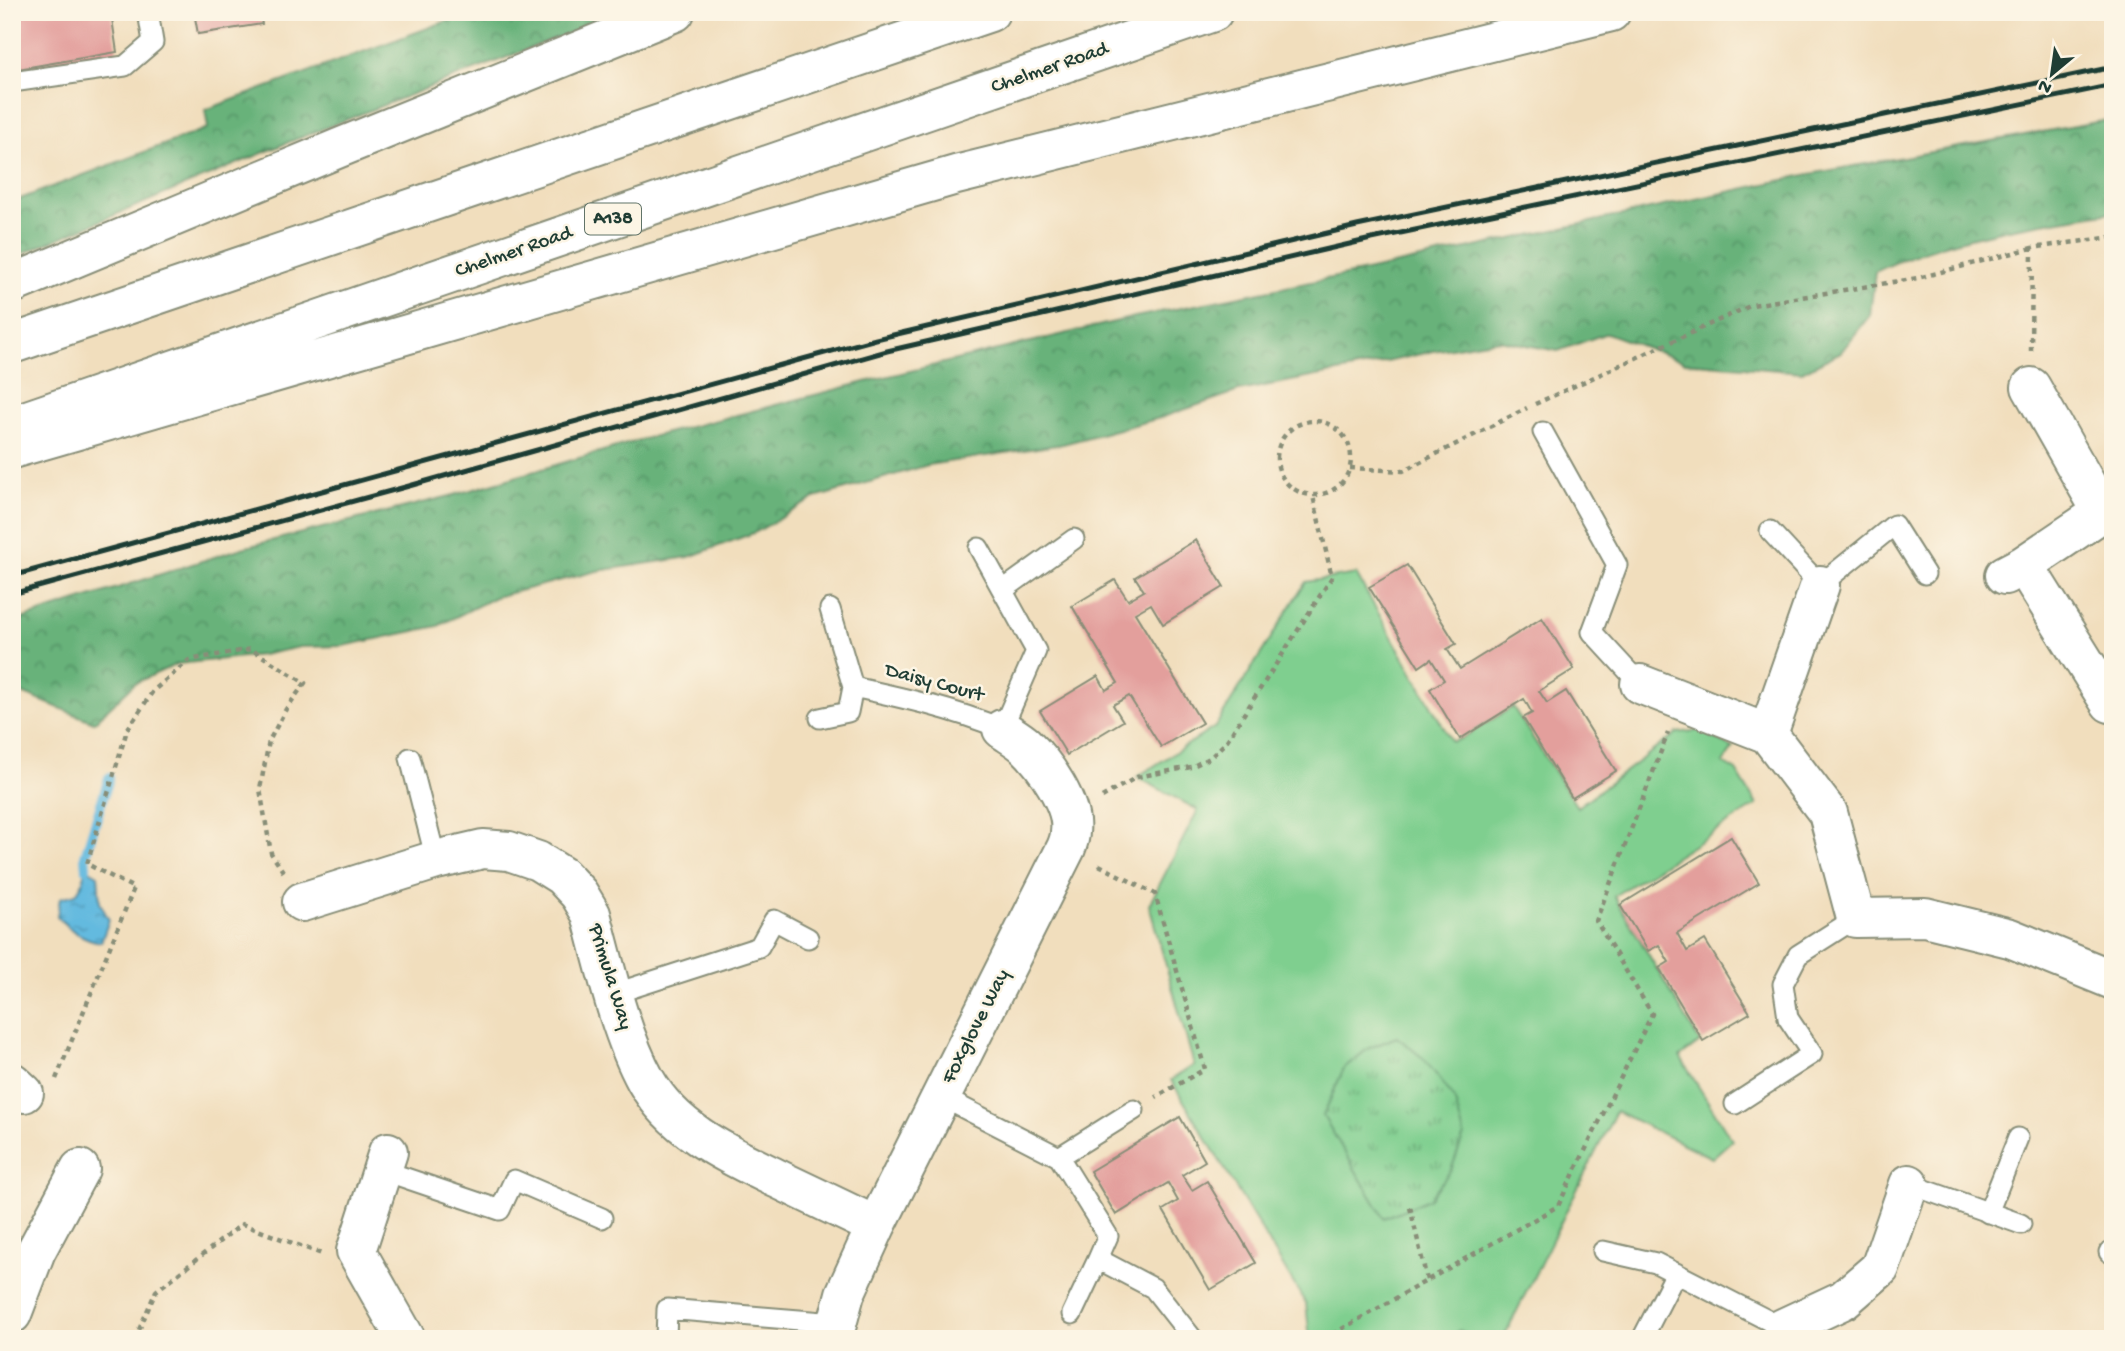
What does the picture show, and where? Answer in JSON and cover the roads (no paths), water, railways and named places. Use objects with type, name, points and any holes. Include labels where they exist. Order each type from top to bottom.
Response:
[{"type":"main road","points":[[12,284],[675,12]]},
{"type":"main road","points":[[12,344],[990,12]]},
{"type":"main road","name":"Chelmer Road","points":[[12,425],[1213,12]]},
{"type":"main road","points":[[12,449],[956,174],[1611,12]]},
{"type":"main road","points":[[2031,387],[2108,508],[2014,570],[2112,705]]},
{"type":"main road","points":[[1768,734],[1820,584]]},
{"type":"main road","points":[[1640,684],[1768,734],[1828,813],[1856,918],[1926,916],[2010,937],[2113,980]]},
{"type":"main road","name":"Foxglove Way","points":[[834,1331],[845,1294],[876,1226],[942,1097],[1067,832],[1061,794],[1045,767],[1024,744],[1002,729]]},
{"type":"main road","name":"Primula Way","points":[[302,902],[436,860],[483,849],[509,851],[538,862],[562,876],[579,894],[591,914],[613,995],[633,1053],[646,1082],[665,1108],[686,1129],[727,1154],[876,1226]]},
{"type":"main road","points":[[385,1161],[356,1251],[406,1339]]},
{"type":"main road","points":[[12,1314],[36,1251],[80,1169]]},
{"type":"main road","points":[[1785,1333],[1843,1300],[1880,1268],[1909,1184]]},
{"type":"lane","points":[[12,82],[125,66],[153,42],[148,12]]},
{"type":"lane","points":[[1543,432],[1618,565],[1592,632],[1640,684]]},
{"type":"lane","points":[[1770,531],[1820,584],[1894,525],[1925,575]]},
{"type":"lane","points":[[1003,590],[1074,539]]},
{"type":"lane","points":[[979,548],[1036,651],[1002,729]]},
{"type":"lane","name":"Daisy Court","points":[[820,718],[848,712],[853,687],[830,609]]},
{"type":"lane","name":"Daisy Court","points":[[853,687],[939,706],[1002,729]]},
{"type":"lane","points":[[410,758],[436,860]]},
{"type":"lane","points":[[1735,1104],[1812,1054],[1788,1018],[1783,984],[1798,955],[1856,918]]},
{"type":"lane","points":[[613,995],[759,947],[774,920],[808,938]]},
{"type":"lane","points":[[942,1097],[1059,1157],[1108,1236],[1072,1314]]},
{"type":"lane","points":[[1059,1157],[1134,1110]]},
{"type":"lane","points":[[1988,1213],[2018,1138]]},
{"type":"lane","points":[[385,1161],[500,1210],[514,1180],[602,1218]]},
{"type":"lane","points":[[1909,1184],[2021,1224]]},
{"type":"lane","points":[[1603,1251],[1657,1263],[1785,1333]]},
{"type":"lane","points":[[1098,1259],[1153,1288],[1193,1339]]},
{"type":"lane","points":[[1642,1339],[1676,1273]]},
{"type":"lane","points":[[666,1339],[667,1309],[834,1331]]},
{"type":"water","points":[[86,868],[98,875],[100,903],[109,920],[101,942],[76,933],[57,916],[60,898],[76,894]]},
{"type":"waterway","points":[[86,868],[85,856],[109,778]]},
{"type":"railway","points":[[12,576],[876,339],[1357,226],[2113,67]]},
{"type":"railway","points":[[12,594],[409,486],[887,351],[1367,240],[2113,85]]}]
